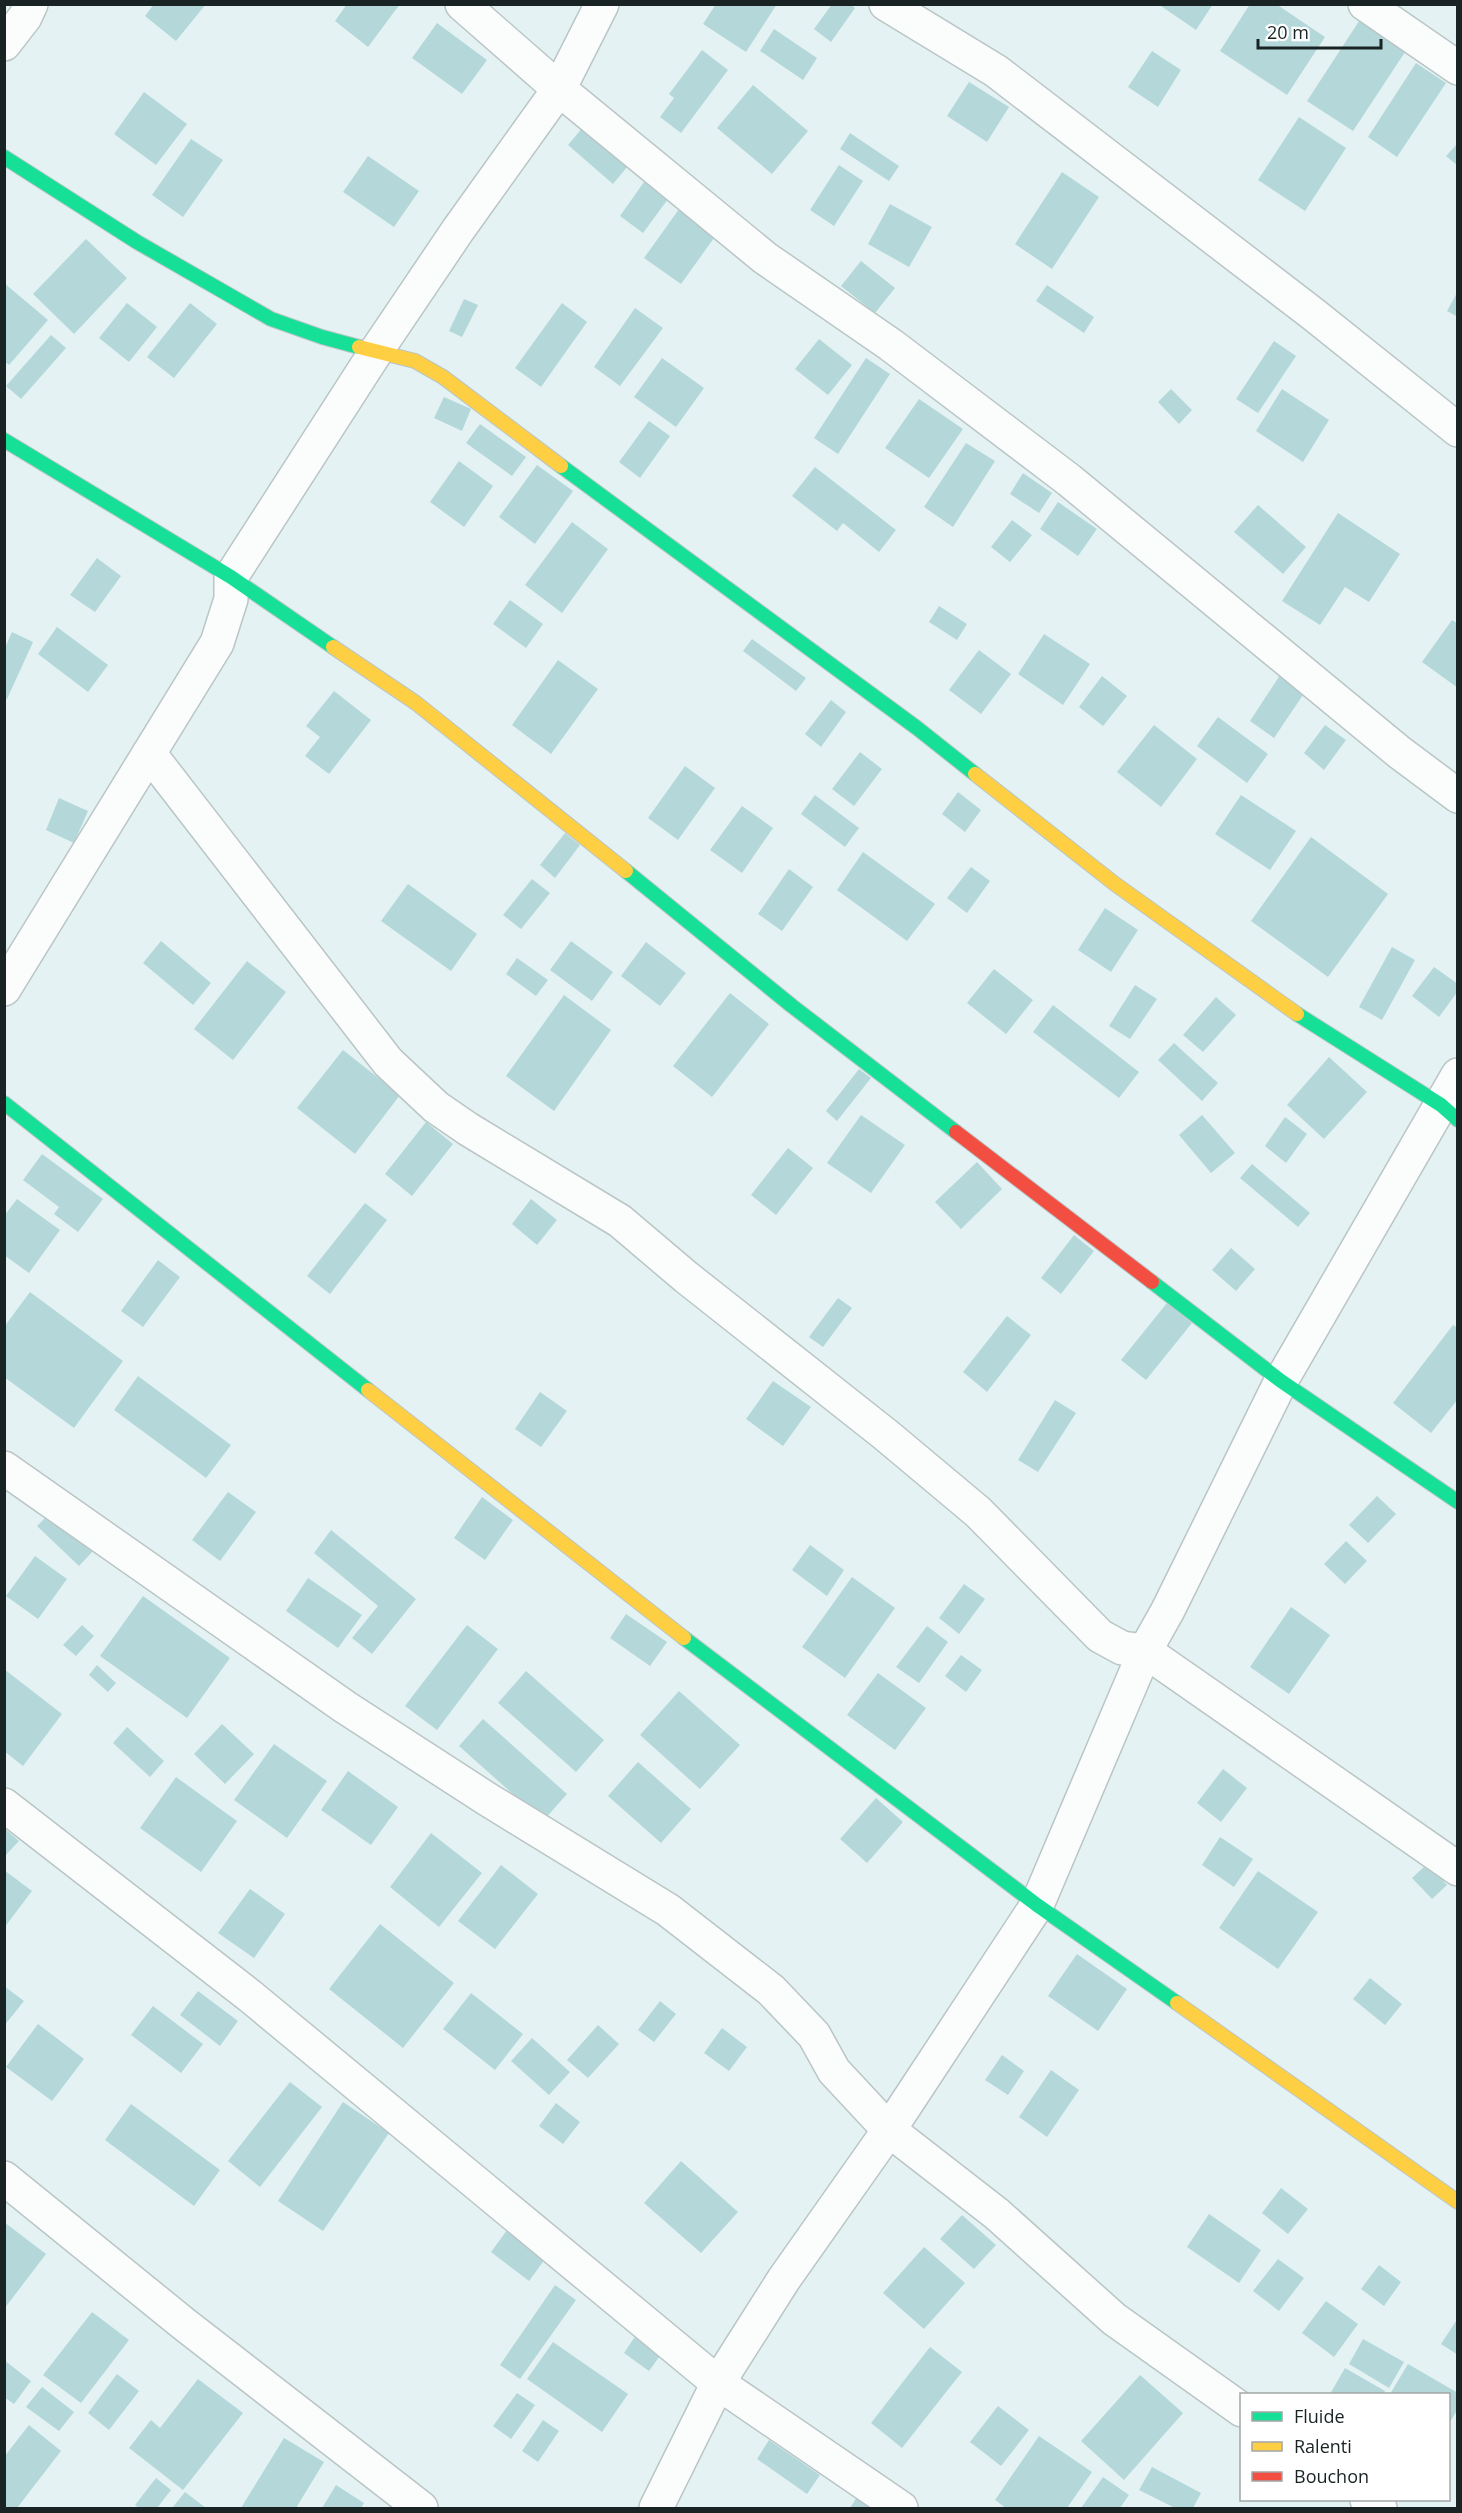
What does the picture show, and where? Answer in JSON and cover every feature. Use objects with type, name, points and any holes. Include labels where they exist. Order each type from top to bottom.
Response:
[{"type":"street","points":[[4,44],[31,4]]},
{"type":"street","points":[[462,4],[558,88],[765,258],[891,345],[1069,480],[1399,752],[1458,796]]},
{"type":"street","points":[[4,988],[218,643],[231,599],[231,577],[377,350],[558,88],[602,4]]},
{"type":"street","points":[[886,4],[996,71],[1313,314],[1458,430]]},
{"type":"street","points":[[1365,4],[1458,68]]},
{"type":"street","points":[[4,157],[137,242],[271,319],[322,337],[415,361],[443,377],[620,512],[916,728],[1125,891],[1278,1002],[1449,1112]]},
{"type":"street","points":[[4,440],[231,577],[416,703],[527,790],[792,1006],[1281,1381],[1458,1502]]},
{"type":"street","points":[[148,753],[388,1062],[436,1107],[468,1129],[620,1221],[686,1277],[886,1435],[978,1512],[1100,1636],[1122,1648],[1145,1651],[1458,1869]]},
{"type":"street","points":[[656,2508],[718,2383],[784,2279],[889,2130],[1037,1905],[1145,1651],[1168,1610],[1281,1381],[1449,1112],[1458,1075]]},
{"type":"street","points":[[4,1103],[692,1645],[1037,1905],[1458,2202]]},
{"type":"street","points":[[4,1468],[345,1707],[487,1799],[668,1910],[771,1990],[814,2035],[834,2071],[889,2130],[996,2214],[1113,2319],[1240,2409]]},
{"type":"street","points":[[4,1805],[250,1996],[718,2383],[901,2508]]},
{"type":"street","points":[[4,2178],[184,2324],[421,2508]]},
{"type":"building","points":[[154,4],[206,4],[176,41],[145,16]]},
{"type":"building","points":[[347,4],[400,4],[368,47],[335,21]]},
{"type":"building","points":[[716,4],[777,4],[746,52],[703,24]]},
{"type":"building","points":[[832,4],[850,4],[855,8],[831,42],[814,29]]},
{"type":"building","points":[[1158,4],[1213,4],[1196,30]]},
{"type":"building","points":[[1250,4],[1276,4],[1325,37],[1287,95],[1220,51]]},
{"type":"building","points":[[1363,15],[1409,46],[1353,131],[1307,101]]},
{"type":"building","points":[[437,23],[487,60],[462,94],[412,58]]},
{"type":"building","points":[[774,29],[817,58],[803,80],[760,51]]},
{"type":"building","points":[[702,50],[728,70],[681,133],[660,117],[674,98],[669,94]]},
{"type":"building","points":[[1152,51],[1181,70],[1158,107],[1128,87]]},
{"type":"building","points":[[1416,63],[1446,83],[1397,157],[1368,137]]},
{"type":"building","points":[[969,82],[1009,107],[987,142],[947,116]]},
{"type":"building","points":[[753,85],[808,131],[772,174],[717,128]]},
{"type":"building","points":[[144,92],[187,124],[156,165],[114,134]]},
{"type":"building","points":[[1299,117],[1346,148],[1305,211],[1258,180]]},
{"type":"building","points":[[588,121],[633,160],[613,184],[568,145]]},
{"type":"building","points":[[850,133],[899,166],[889,181],[840,149]]},
{"type":"building","points":[[191,139],[223,160],[183,217],[152,195]]},
{"type":"building","points":[[1458,143],[1458,166],[1446,156]]},
{"type":"building","points":[[368,156],[419,191],[394,227],[343,192]]},
{"type":"building","points":[[839,165],[863,181],[834,226],[810,210]]},
{"type":"building","points":[[1062,172],[1099,197],[1052,269],[1015,244]]},
{"type":"building","points":[[644,182],[668,199],[643,233],[620,216]]},
{"type":"building","points":[[890,204],[932,227],[909,267],[868,244]]},
{"type":"building","points":[[682,205],[719,231],[681,284],[644,258]]},
{"type":"building","points":[[86,239],[127,278],[74,334],[33,294]]},
{"type":"building","points":[[861,261],[895,288],[875,313],[841,286]]},
{"type":"building","points":[[4,283],[48,320],[9,365],[4,361]]},
{"type":"building","points":[[1047,285],[1094,317],[1084,333],[1036,301]]},
{"type":"building","points":[[1458,291],[1458,317],[1447,311]]},
{"type":"building","points":[[464,299],[478,305],[462,337],[449,331]]},
{"type":"building","points":[[127,303],[157,327],[129,362],[99,338]]},
{"type":"building","points":[[190,303],[217,324],[174,378],[147,357]]},
{"type":"building","points":[[562,303],[587,322],[541,387],[515,368]]},
{"type":"building","points":[[635,308],[663,328],[620,386],[594,367]]},
{"type":"building","points":[[51,335],[66,348],[21,399],[6,386]]},
{"type":"building","points":[[819,339],[852,365],[828,395],[795,369]]},
{"type":"building","points":[[1274,341],[1296,356],[1258,413],[1236,399]]},
{"type":"building","points":[[662,358],[704,388],[676,427],[634,397]]},
{"type":"building","points":[[866,358],[890,374],[838,454],[814,438]]},
{"type":"building","points":[[1171,389],[1192,410],[1179,424],[1158,402]]},
{"type":"building","points":[[1282,389],[1329,420],[1303,462],[1256,431]]},
{"type":"building","points":[[444,397],[471,409],[462,431],[434,418]]},
{"type":"building","points":[[919,399],[963,429],[929,478],[885,448]]},
{"type":"building","points":[[649,421],[670,436],[640,478],[619,462]]},
{"type":"building","points":[[480,424],[526,457],[512,476],[466,443]]},
{"type":"building","points":[[966,443],[995,461],[953,527],[924,507]]},
{"type":"building","points":[[459,461],[493,486],[464,527],[430,502]]},
{"type":"building","points":[[537,465],[573,491],[535,544],[499,517]]},
{"type":"building","points":[[815,467],[896,530],[879,552],[843,523],[837,531],[792,496]]},
{"type":"building","points":[[1023,473],[1052,493],[1039,513],[1010,494]]},
{"type":"building","points":[[1058,502],[1097,529],[1078,556],[1040,529]]},
{"type":"building","points":[[1258,505],[1306,547],[1283,574],[1234,532]]},
{"type":"building","points":[[1338,513],[1400,554],[1369,602],[1345,587],[1320,625],[1282,601]]},
{"type":"building","points":[[1012,520],[1032,535],[1010,562],[991,547]]},
{"type":"building","points":[[572,522],[608,549],[562,613],[525,585]]},
{"type":"building","points":[[97,558],[121,576],[95,612],[70,595]]},
{"type":"building","points":[[510,600],[543,624],[526,648],[493,624]]},
{"type":"building","points":[[939,606],[967,624],[957,640],[929,622]]},
{"type":"building","points":[[1452,620],[1458,624],[1458,688],[1422,662]]},
{"type":"building","points":[[57,627],[108,665],[88,692],[38,654]]},
{"type":"building","points":[[12,632],[33,642],[7,699],[4,698],[4,650]]},
{"type":"building","points":[[1044,634],[1090,664],[1063,705],[1018,674]]},
{"type":"building","points":[[752,639],[806,678],[796,691],[743,651]]},
{"type":"building","points":[[979,650],[1011,674],[981,714],[949,690]]},
{"type":"building","points":[[558,660],[598,689],[551,754],[512,725]]},
{"type":"building","points":[[1282,672],[1307,689],[1274,738],[1250,721]]},
{"type":"building","points":[[1102,676],[1127,696],[1103,726],[1079,707]]},
{"type":"building","points":[[334,691],[371,720],[329,774],[305,756],[320,737],[306,726]]},
{"type":"building","points":[[831,700],[846,712],[821,747],[805,734]]},
{"type":"building","points":[[1218,717],[1268,754],[1247,783],[1197,746]]},
{"type":"building","points":[[1154,725],[1197,759],[1161,807],[1117,772]]},
{"type":"building","points":[[1325,725],[1346,740],[1324,770],[1304,753]]},
{"type":"building","points":[[860,752],[882,769],[854,806],[832,789]]},
{"type":"building","points":[[685,766],[715,788],[678,840],[648,818]]},
{"type":"building","points":[[958,792],[981,810],[965,832],[942,814]]},
{"type":"building","points":[[815,795],[859,828],[845,847],[801,814]]},
{"type":"building","points":[[1241,795],[1296,831],[1270,870],[1215,834]]},
{"type":"building","points":[[59,798],[88,811],[74,843],[46,830]]},
{"type":"building","points":[[742,806],[773,828],[742,873],[710,850]]},
{"type":"building","points":[[565,833],[580,845],[555,878],[540,865]]},
{"type":"building","points":[[1311,837],[1388,894],[1328,977],[1251,921]]},
{"type":"building","points":[[863,852],[935,904],[907,941],[837,890]]},
{"type":"building","points":[[971,867],[990,881],[967,913],[947,898]]},
{"type":"building","points":[[789,869],[813,887],[782,931],[758,914]]},
{"type":"building","points":[[532,879],[550,893],[521,929],[503,915]]},
{"type":"building","points":[[408,884],[477,934],[451,971],[381,921]]},
{"type":"building","points":[[1105,908],[1138,930],[1111,972],[1078,950]]},
{"type":"building","points":[[161,941],[211,983],[193,1005],[143,963]]},
{"type":"building","points":[[571,941],[613,972],[592,1001],[550,970]]},
{"type":"building","points":[[646,942],[686,973],[660,1006],[621,976]]},
{"type":"building","points":[[1392,947],[1415,960],[1382,1020],[1359,1007]]},
{"type":"building","points":[[517,958],[548,980],[536,996],[506,974]]},
{"type":"building","points":[[247,961],[286,992],[233,1060],[194,1029]]},
{"type":"building","points":[[1434,967],[1458,984],[1458,991],[1439,1017],[1412,996]]},
{"type":"building","points":[[994,969],[1033,1000],[1006,1034],[967,1003]]},
{"type":"building","points":[[1135,985],[1157,999],[1130,1039],[1109,1026]]},
{"type":"building","points":[[730,993],[769,1024],[712,1097],[673,1066]]},
{"type":"building","points":[[564,995],[611,1030],[554,1111],[506,1076]]},
{"type":"building","points":[[1216,997],[1236,1015],[1203,1052],[1183,1035]]},
{"type":"building","points":[[1053,1005],[1139,1072],[1119,1098],[1033,1032]]},
{"type":"building","points":[[1174,1043],[1218,1083],[1202,1101],[1158,1060]]},
{"type":"building","points":[[343,1050],[400,1095],[355,1154],[297,1108]]},
{"type":"building","points":[[1329,1057],[1367,1092],[1324,1139],[1287,1105]]},
{"type":"building","points":[[859,1069],[871,1078],[837,1121],[826,1111]]},
{"type":"building","points":[[861,1115],[905,1145],[871,1193],[827,1163]]},
{"type":"building","points":[[1202,1115],[1235,1153],[1211,1173],[1179,1135]]},
{"type":"building","points":[[1285,1117],[1307,1134],[1286,1163],[1265,1146]]},
{"type":"building","points":[[426,1122],[453,1144],[412,1196],[385,1174]]},
{"type":"building","points":[[788,1148],[813,1168],[776,1215],[751,1195]]},
{"type":"building","points":[[42,1154],[103,1199],[78,1232],[54,1214],[59,1207],[23,1180]]},
{"type":"building","points":[[977,1162],[1002,1189],[961,1229],[935,1202]]},
{"type":"building","points":[[1252,1164],[1310,1213],[1298,1227],[1240,1178]]},
{"type":"building","points":[[17,1199],[60,1230],[29,1273],[4,1255],[4,1216]]},
{"type":"building","points":[[531,1199],[557,1220],[537,1245],[512,1224]]},
{"type":"building","points":[[365,1203],[387,1220],[330,1294],[307,1276]]},
{"type":"building","points":[[1074,1235],[1094,1251],[1061,1294],[1041,1278]]},
{"type":"building","points":[[1231,1248],[1255,1269],[1236,1291],[1212,1270]]},
{"type":"building","points":[[158,1260],[180,1277],[143,1327],[121,1311]]},
{"type":"building","points":[[30,1292],[123,1361],[74,1428],[4,1377],[4,1327]]},
{"type":"building","points":[[838,1298],[852,1308],[823,1347],[809,1337]]},
{"type":"building","points":[[1167,1303],[1192,1323],[1146,1380],[1121,1360]]},
{"type":"building","points":[[1007,1316],[1031,1335],[987,1392],[963,1372]]},
{"type":"building","points":[[1453,1325],[1458,1328],[1458,1399],[1431,1433],[1393,1403]]},
{"type":"building","points":[[138,1376],[231,1445],[206,1478],[114,1410]]},
{"type":"building","points":[[773,1381],[811,1407],[783,1446],[746,1419]]},
{"type":"building","points":[[540,1392],[567,1411],[541,1447],[515,1429]]},
{"type":"building","points":[[1055,1400],[1076,1413],[1038,1472],[1018,1460]]},
{"type":"building","points":[[228,1492],[256,1512],[220,1561],[192,1540]]},
{"type":"building","points":[[1377,1496],[1396,1514],[1368,1543],[1349,1525]]},
{"type":"building","points":[[482,1497],[513,1520],[485,1560],[454,1538]]},
{"type":"building","points":[[51,1512],[93,1551],[79,1566],[37,1526]]},
{"type":"building","points":[[331,1530],[416,1599],[372,1654],[352,1638],[378,1606],[314,1553]]},
{"type":"building","points":[[1346,1541],[1367,1561],[1345,1584],[1324,1564]]},
{"type":"building","points":[[810,1545],[844,1570],[827,1596],[792,1570]]},
{"type":"building","points":[[35,1556],[67,1579],[38,1619],[6,1596]]},
{"type":"building","points":[[852,1577],[895,1608],[845,1678],[802,1647]]},
{"type":"building","points":[[308,1578],[362,1615],[338,1648],[286,1611]]},
{"type":"building","points":[[964,1584],[985,1599],[959,1634],[939,1618]]},
{"type":"building","points":[[143,1596],[230,1658],[187,1718],[100,1656]]},
{"type":"building","points":[[1291,1607],[1330,1635],[1289,1694],[1250,1667]]},
{"type":"building","points":[[626,1614],[667,1642],[650,1666],[610,1638]]},
{"type":"building","points":[[82,1625],[94,1636],[76,1656],[63,1645]]},
{"type":"building","points":[[467,1625],[498,1649],[437,1730],[405,1706]]},
{"type":"building","points":[[927,1626],[948,1642],[919,1683],[896,1667]]},
{"type":"building","points":[[961,1655],[982,1670],[966,1692],[945,1676]]},
{"type":"building","points":[[97,1665],[116,1683],[108,1692],[89,1675]]},
{"type":"building","points":[[4,1669],[62,1714],[23,1766],[4,1751]]},
{"type":"building","points":[[526,1671],[604,1740],[576,1772],[498,1703]]},
{"type":"building","points":[[878,1673],[926,1708],[895,1750],[847,1715]]},
{"type":"building","points":[[679,1691],[740,1745],[700,1789],[640,1735]]},
{"type":"building","points":[[483,1719],[567,1794],[543,1821],[459,1746]]},
{"type":"building","points":[[222,1724],[254,1754],[225,1784],[194,1754]]},
{"type":"building","points":[[127,1727],[164,1761],[150,1777],[113,1743]]},
{"type":"building","points":[[274,1744],[327,1781],[287,1838],[234,1800]]},
{"type":"building","points":[[638,1762],[691,1809],[661,1843],[608,1796]]},
{"type":"building","points":[[1223,1769],[1247,1788],[1221,1822],[1197,1803]]},
{"type":"building","points":[[348,1771],[398,1807],[371,1845],[321,1810]]},
{"type":"building","points":[[176,1777],[237,1821],[201,1872],[140,1828]]},
{"type":"building","points":[[876,1798],[903,1822],[867,1863],[840,1839]]},
{"type":"building","points":[[4,1828],[19,1841],[4,1857]]},
{"type":"building","points":[[431,1833],[482,1873],[439,1927],[390,1887]]},
{"type":"building","points":[[1220,1837],[1253,1859],[1234,1887],[1202,1865]]},
{"type":"building","points":[[1427,1864],[1447,1885],[1432,1899],[1412,1878]]},
{"type":"building","points":[[501,1865],[538,1894],[495,1949],[458,1921]]},
{"type":"building","points":[[4,1870],[32,1891],[4,1928]]},
{"type":"building","points":[[1258,1871],[1318,1912],[1278,1969],[1219,1928]]},
{"type":"building","points":[[250,1889],[285,1914],[254,1958],[218,1933]]},
{"type":"building","points":[[380,1924],[454,1983],[403,2048],[329,1989]]},
{"type":"building","points":[[1077,1954],[1127,1989],[1098,2031],[1048,1996]]},
{"type":"building","points":[[1370,1978],[1402,2004],[1385,2025],[1353,1999]]},
{"type":"building","points":[[4,1986],[24,2001],[4,2026]]},
{"type":"building","points":[[198,1991],[238,2021],[220,2046],[180,2015]]},
{"type":"building","points":[[471,1993],[523,2034],[495,2070],[443,2029]]},
{"type":"building","points":[[660,2001],[676,2014],[654,2042],[638,2030]]},
{"type":"building","points":[[153,2006],[203,2044],[181,2073],[131,2035]]},
{"type":"building","points":[[38,2024],[84,2059],[52,2101],[6,2067]]},
{"type":"building","points":[[598,2025],[619,2044],[588,2078],[567,2060]]},
{"type":"building","points":[[722,2028],[747,2047],[729,2071],[704,2053]]},
{"type":"building","points":[[532,2038],[570,2072],[549,2095],[511,2061]]},
{"type":"building","points":[[1002,2055],[1024,2071],[1008,2095],[985,2080]]},
{"type":"building","points":[[1051,2070],[1079,2090],[1047,2137],[1019,2117]]},
{"type":"building","points":[[290,2082],[322,2107],[260,2187],[228,2161]]},
{"type":"building","points":[[343,2102],[389,2133],[323,2231],[278,2201]]},
{"type":"building","points":[[556,2103],[580,2122],[563,2144],[539,2126]]},
{"type":"building","points":[[131,2104],[220,2170],[194,2206],[105,2140]]},
{"type":"building","points":[[681,2161],[738,2212],[701,2253],[644,2203]]},
{"type":"building","points":[[1281,2188],[1308,2209],[1288,2234],[1262,2213]]},
{"type":"building","points":[[1209,2214],[1261,2250],[1239,2283],[1187,2247]]},
{"type":"building","points":[[962,2215],[996,2245],[974,2269],[940,2239]]},
{"type":"building","points":[[4,2222],[46,2254],[4,2309]]},
{"type":"building","points":[[510,2226],[548,2255],[529,2281],[491,2252]]},
{"type":"building","points":[[924,2247],[965,2283],[924,2329],[883,2293]]},
{"type":"building","points":[[1278,2259],[1304,2278],[1279,2311],[1253,2291]]},
{"type":"building","points":[[1379,2265],[1401,2282],[1384,2306],[1361,2289]]},
{"type":"building","points":[[555,2285],[576,2300],[520,2379],[500,2365]]},
{"type":"building","points":[[1326,2301],[1358,2324],[1334,2357],[1302,2333]]},
{"type":"building","points":[[92,2312],[129,2340],[81,2403],[43,2375]]},
{"type":"building","points":[[1458,2318],[1458,2355],[1441,2344]]},
{"type":"building","points":[[636,2335],[662,2353],[649,2371],[624,2353]]},
{"type":"building","points":[[1363,2339],[1404,2362],[1389,2388],[1349,2364]]},
{"type":"building","points":[[553,2342],[628,2394],[602,2432],[527,2379]]},
{"type":"building","points":[[930,2347],[962,2372],[902,2448],[871,2423]]},
{"type":"building","points":[[4,2360],[31,2381],[14,2404],[4,2397]]},
{"type":"building","points":[[1408,2364],[1458,2393],[1458,2409],[1450,2422],[1450,2393],[1391,2393]]},
{"type":"building","points":[[1345,2368],[1385,2391],[1384,2393],[1331,2393]]},
{"type":"building","points":[[117,2374],[139,2391],[109,2430],[88,2413]]},
{"type":"building","points":[[1140,2375],[1183,2413],[1124,2480],[1081,2441]]},
{"type":"building","points":[[198,2379],[243,2413],[183,2490],[129,2448],[151,2420],[160,2428]]},
{"type":"building","points":[[42,2387],[74,2412],[59,2431],[26,2407]]},
{"type":"building","points":[[517,2393],[535,2405],[511,2439],[493,2426]]},
{"type":"building","points":[[998,2406],[1029,2430],[1001,2466],[970,2442]]},
{"type":"building","points":[[543,2420],[559,2431],[538,2462],[522,2451]]},
{"type":"building","points":[[29,2425],[61,2451],[17,2508],[4,2508],[4,2457]]},
{"type":"building","points":[[1039,2436],[1092,2472],[1067,2508],[1006,2508],[995,2500]]},
{"type":"building","points":[[284,2438],[324,2462],[296,2508],[241,2508]]},
{"type":"building","points":[[769,2440],[820,2475],[807,2494],[757,2459]]},
{"type":"building","points":[[1152,2467],[1201,2493],[1193,2508],[1175,2508],[1139,2490]]},
{"type":"building","points":[[1103,2477],[1129,2495],[1120,2508],[1081,2508]]},
{"type":"building","points":[[156,2478],[171,2490],[157,2508],[139,2508],[135,2505]]},
{"type":"building","points":[[336,2485],[364,2503],[361,2508],[322,2508]]},
{"type":"building","points":[[185,2492],[206,2508],[172,2508]]},
{"type":"building","points":[[857,2497],[874,2508],[850,2508]]},
{"type":"traffic: fast","points":[[4,157],[137,242],[271,319],[359,347]]},
{"type":"traffic: fast","points":[[4,440],[231,577],[333,647]]},
{"type":"traffic: fast","points":[[561,466],[917,728],[975,774]]},
{"type":"traffic: fast","points":[[626,871],[792,1006],[956,1132]]},
{"type":"traffic: fast","points":[[1297,1014],[1441,1105],[1458,1120]]},
{"type":"traffic: fast","points":[[4,1103],[368,1390]]},
{"type":"traffic: fast","points":[[1152,1282],[1281,1381],[1458,1502]]},
{"type":"traffic: fast","points":[[684,1638],[1037,1905],[1177,2003]]},
{"type":"traffic: slow","points":[[359,347],[415,361],[443,377],[561,466]]},
{"type":"traffic: slow","points":[[333,647],[416,703],[626,871]]},
{"type":"traffic: slow","points":[[975,774],[1115,884],[1297,1014]]},
{"type":"traffic: slow","points":[[368,1390],[684,1638]]},
{"type":"traffic: slow","points":[[1177,2003],[1458,2202]]},
{"type":"traffic: jam","points":[[956,1132],[1152,1282]]}]
